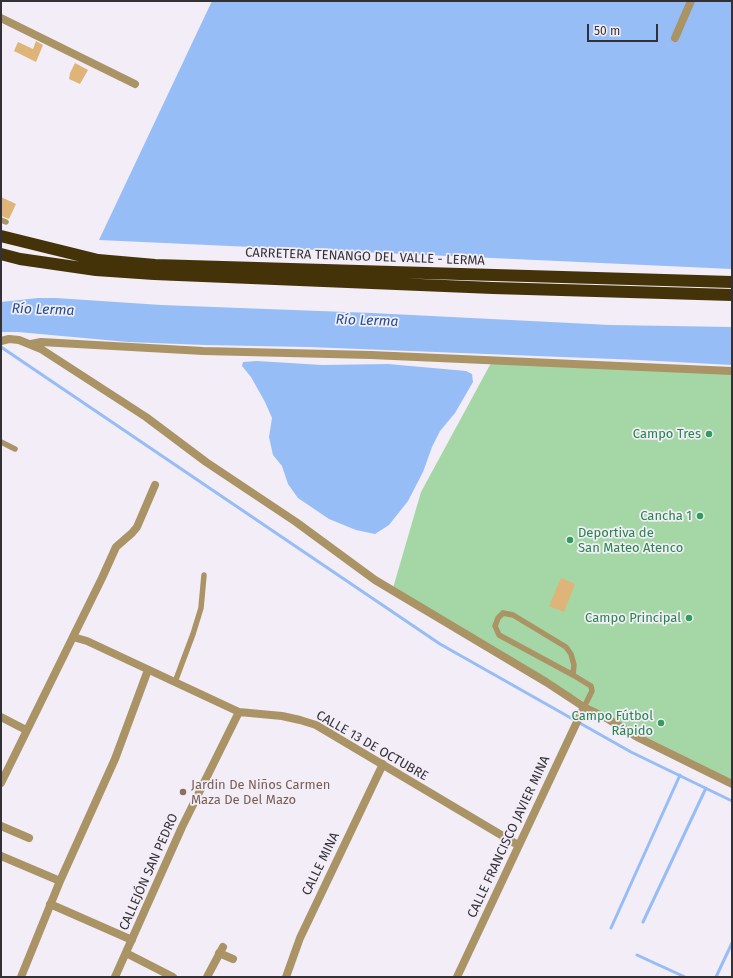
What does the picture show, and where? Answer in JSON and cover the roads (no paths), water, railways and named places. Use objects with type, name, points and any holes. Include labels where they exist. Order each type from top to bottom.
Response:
[{"type":"highway","name":"CARRETERA TENANGO DEL VALLE - LERMA","points":[[1,236],[98,260],[155,265],[732,282]]},
{"type":"highway","points":[[1,254],[20,259],[96,270],[154,274],[493,288],[732,295]]},
{"type":"street","points":[[675,38],[691,1]]},
{"type":"street","points":[[1,18],[135,84]]},
{"type":"street","points":[[1,341],[14,339],[31,344],[41,349],[146,418],[206,462],[296,522],[375,580],[546,682],[584,707],[608,719],[638,738],[732,784]]},
{"type":"street","points":[[31,344],[41,342],[203,351],[371,354],[732,371]]},
{"type":"street","points":[[1,783],[4,772],[73,637],[116,546],[137,527],[155,485]]},
{"type":"street","name":"CALLE 13 DE OCTUBRE","points":[[73,637],[87,641],[239,712],[282,716],[316,725],[518,845]]},
{"type":"street","points":[[22,977],[50,904],[115,759],[148,670]]},
{"type":"street","name":"CALLE FRANCISCO JAVIER MINA","points":[[457,977],[584,707]]},
{"type":"street","name":"CALLEJÓN SAN PEDRO","points":[[115,977],[182,827],[239,712]]},
{"type":"street","points":[[1,717],[26,730]]},
{"type":"street","name":"CALLE MINA","points":[[286,977],[300,938],[383,764]]},
{"type":"street","points":[[1,826],[29,838]]},
{"type":"street","points":[[1,856],[60,881]]},
{"type":"street","points":[[50,904],[132,940]]},
{"type":"street","points":[[207,977],[221,950],[233,959]]},
{"type":"street","points":[[126,953],[173,977]]},
{"type":"lane","points":[[1,442],[15,449]]},
{"type":"lane","points":[[175,682],[201,608],[204,575]]},
{"type":"lane","points":[[573,675],[574,665],[571,654],[566,647],[513,615],[503,614],[498,618],[495,626],[499,635],[591,686],[592,691],[584,707]]},
{"type":"water","points":[[212,1],[732,1],[732,269],[99,240]]},
{"type":"water","name":"Río Lerma","points":[[38,298],[610,325],[732,327],[732,365],[309,347],[128,342],[18,332],[1,332],[1,302]]},
{"type":"water","points":[[257,361],[322,365],[388,364],[466,371],[472,374],[473,382],[455,413],[440,431],[432,447],[423,472],[408,501],[389,525],[375,534],[356,530],[329,519],[298,498],[288,484],[282,466],[273,455],[269,437],[272,418],[251,377],[242,366],[243,362]]},
{"type":"waterway","points":[[1,347],[440,644],[631,752],[732,801]]},
{"type":"waterway","points":[[611,928],[680,775]]},
{"type":"waterway","points":[[643,922],[706,788]]},
{"type":"waterway","points":[[716,977],[732,943]]},
{"type":"waterway","points":[[637,955],[685,977]]},
{"type":"place","name":"Campo Tres","points":[[709,434]]},
{"type":"place","name":"Cancha 1","points":[[700,516]]},
{"type":"place","name":"Deportiva de San Mateo Atenco","points":[[570,540]]},
{"type":"place","name":"Campo Principal","points":[[689,618]]},
{"type":"place","name":"Campo Fútbol Rápido","points":[[661,723]]},
{"type":"place","name":"Jardin De Niños Carmen Maza De Del Mazo","points":[[183,792]]}]
